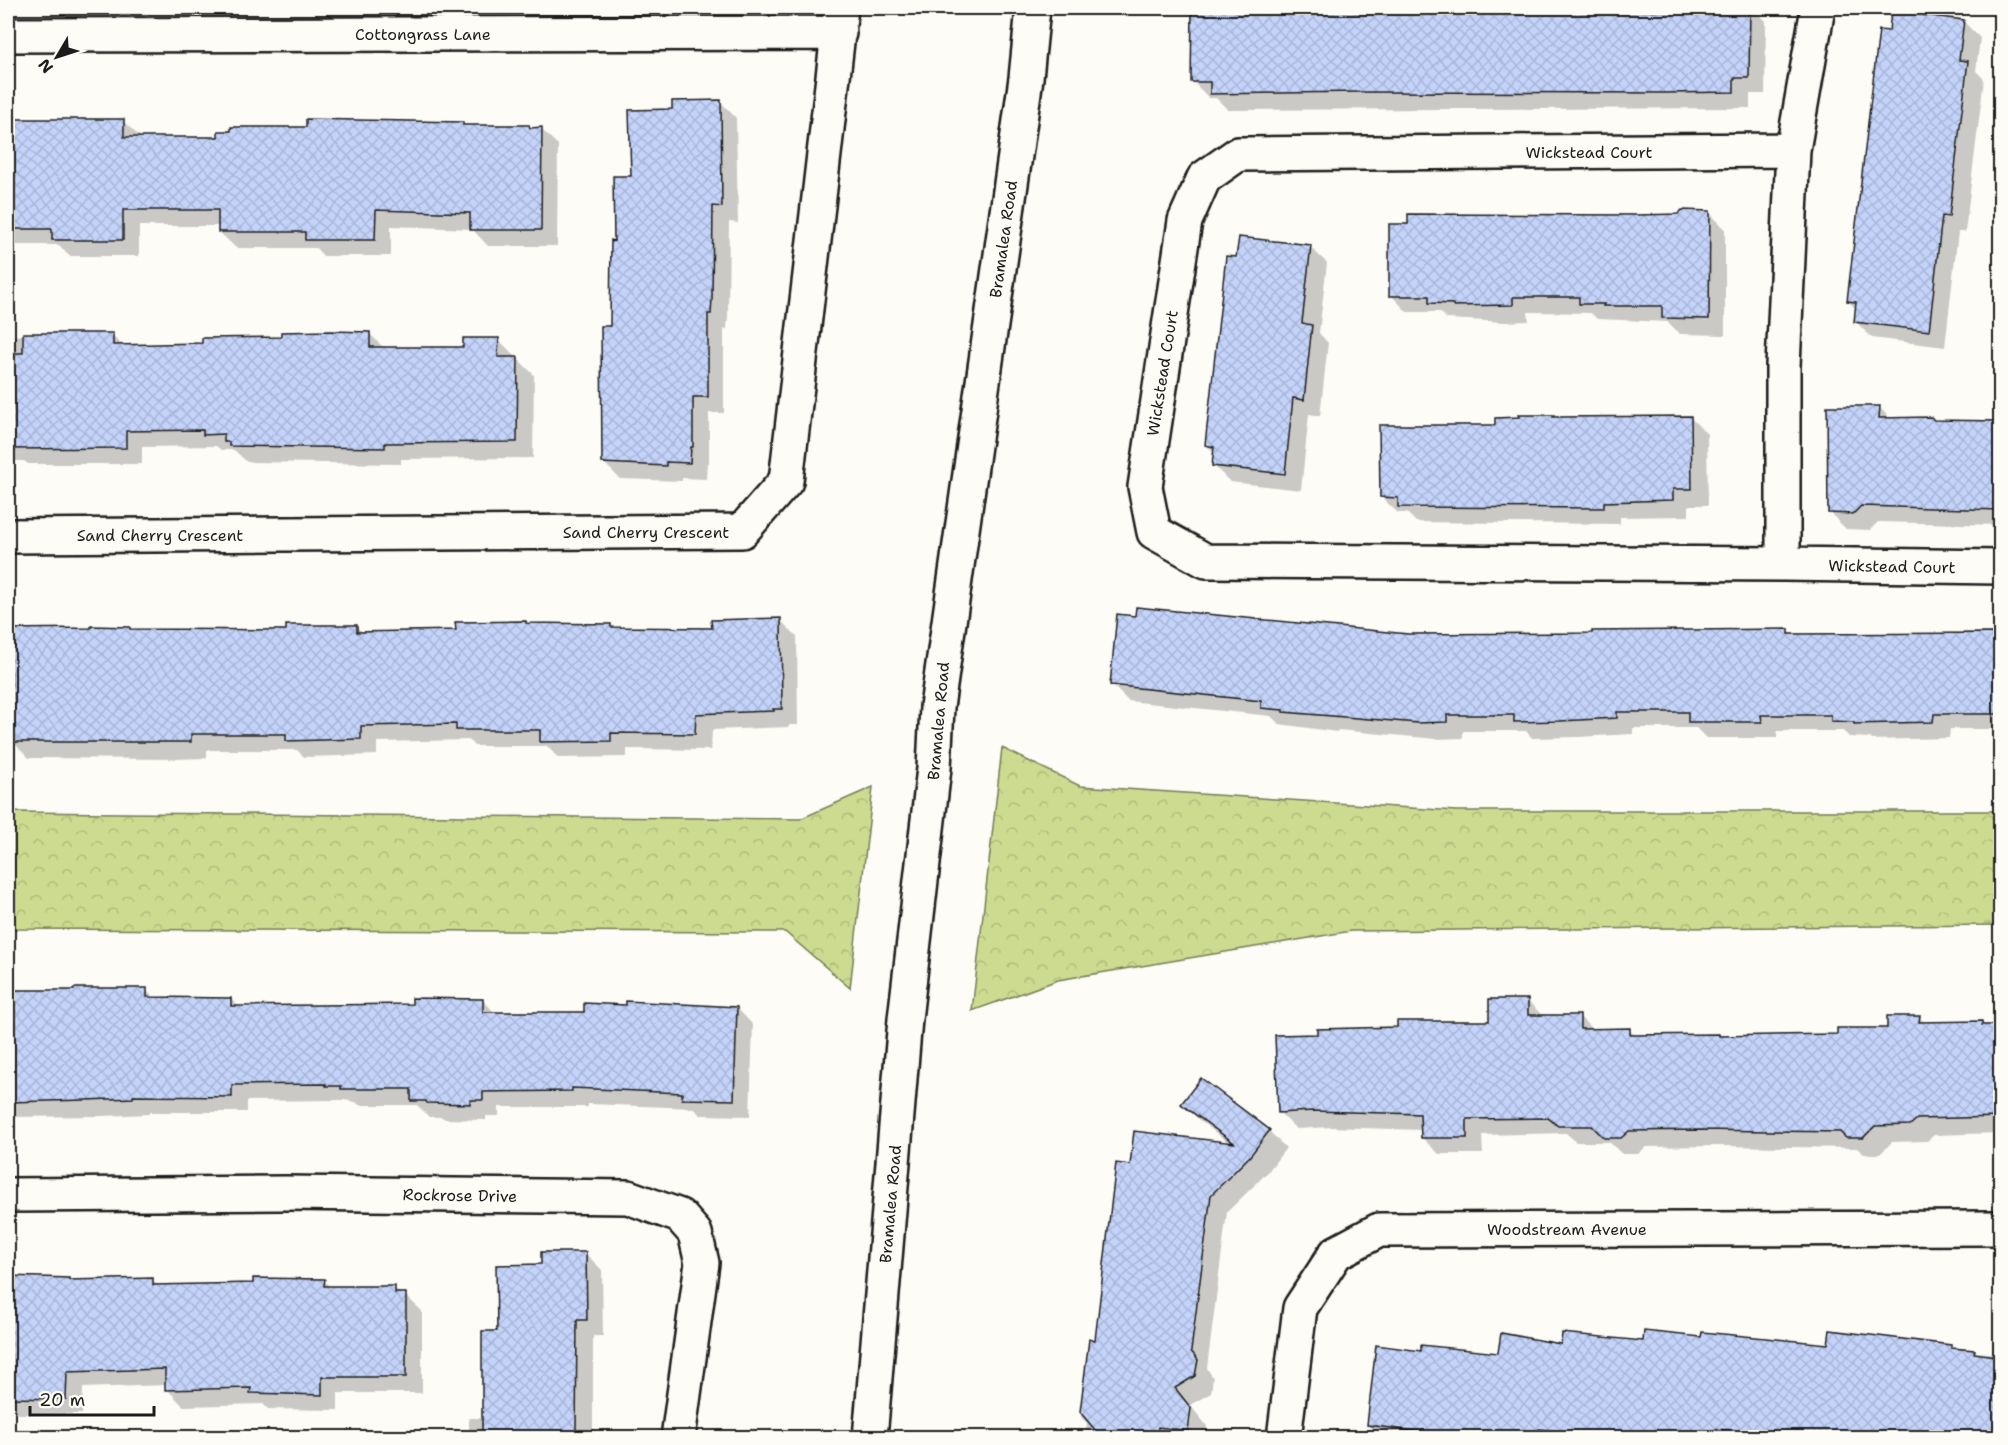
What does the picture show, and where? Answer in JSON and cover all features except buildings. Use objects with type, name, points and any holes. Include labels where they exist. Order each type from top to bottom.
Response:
[{"type":"street","name":"Bramalea Road","points":[[870,1437],[906,1019],[934,768],[937,707],[1026,78],[1033,8]]},
{"type":"street","points":[[1783,564],[1783,366],[1793,150],[1818,8]]},
{"type":"street","name":"Cottongrass Lane","points":[[8,35],[840,20]]},
{"type":"street","name":"Sand Cherry Crescent","points":[[8,536],[742,531],[786,481],[840,20]]},
{"type":"street","name":"Wickstead Court","points":[[1793,150],[1238,154],[1204,178],[1185,222],[1145,487],[1154,532],[1206,561],[2001,567]]},
{"type":"street","name":"Rockrose Drive","points":[[8,1195],[285,1193],[628,1197],[665,1210],[680,1216],[695,1233],[702,1263],[678,1437]]},
{"type":"street","name":"Woodstream Avenue","points":[[1284,1437],[1300,1308],[1336,1252],[1379,1230],[2001,1228]]},
{"type":"green space","points":[[1002,748],[1080,786],[1456,811],[2000,811],[2000,925],[1351,931],[1058,980],[972,1011]]},
{"type":"green space","points":[[873,787],[850,988],[785,932],[8,929],[8,812],[800,819]]}]
